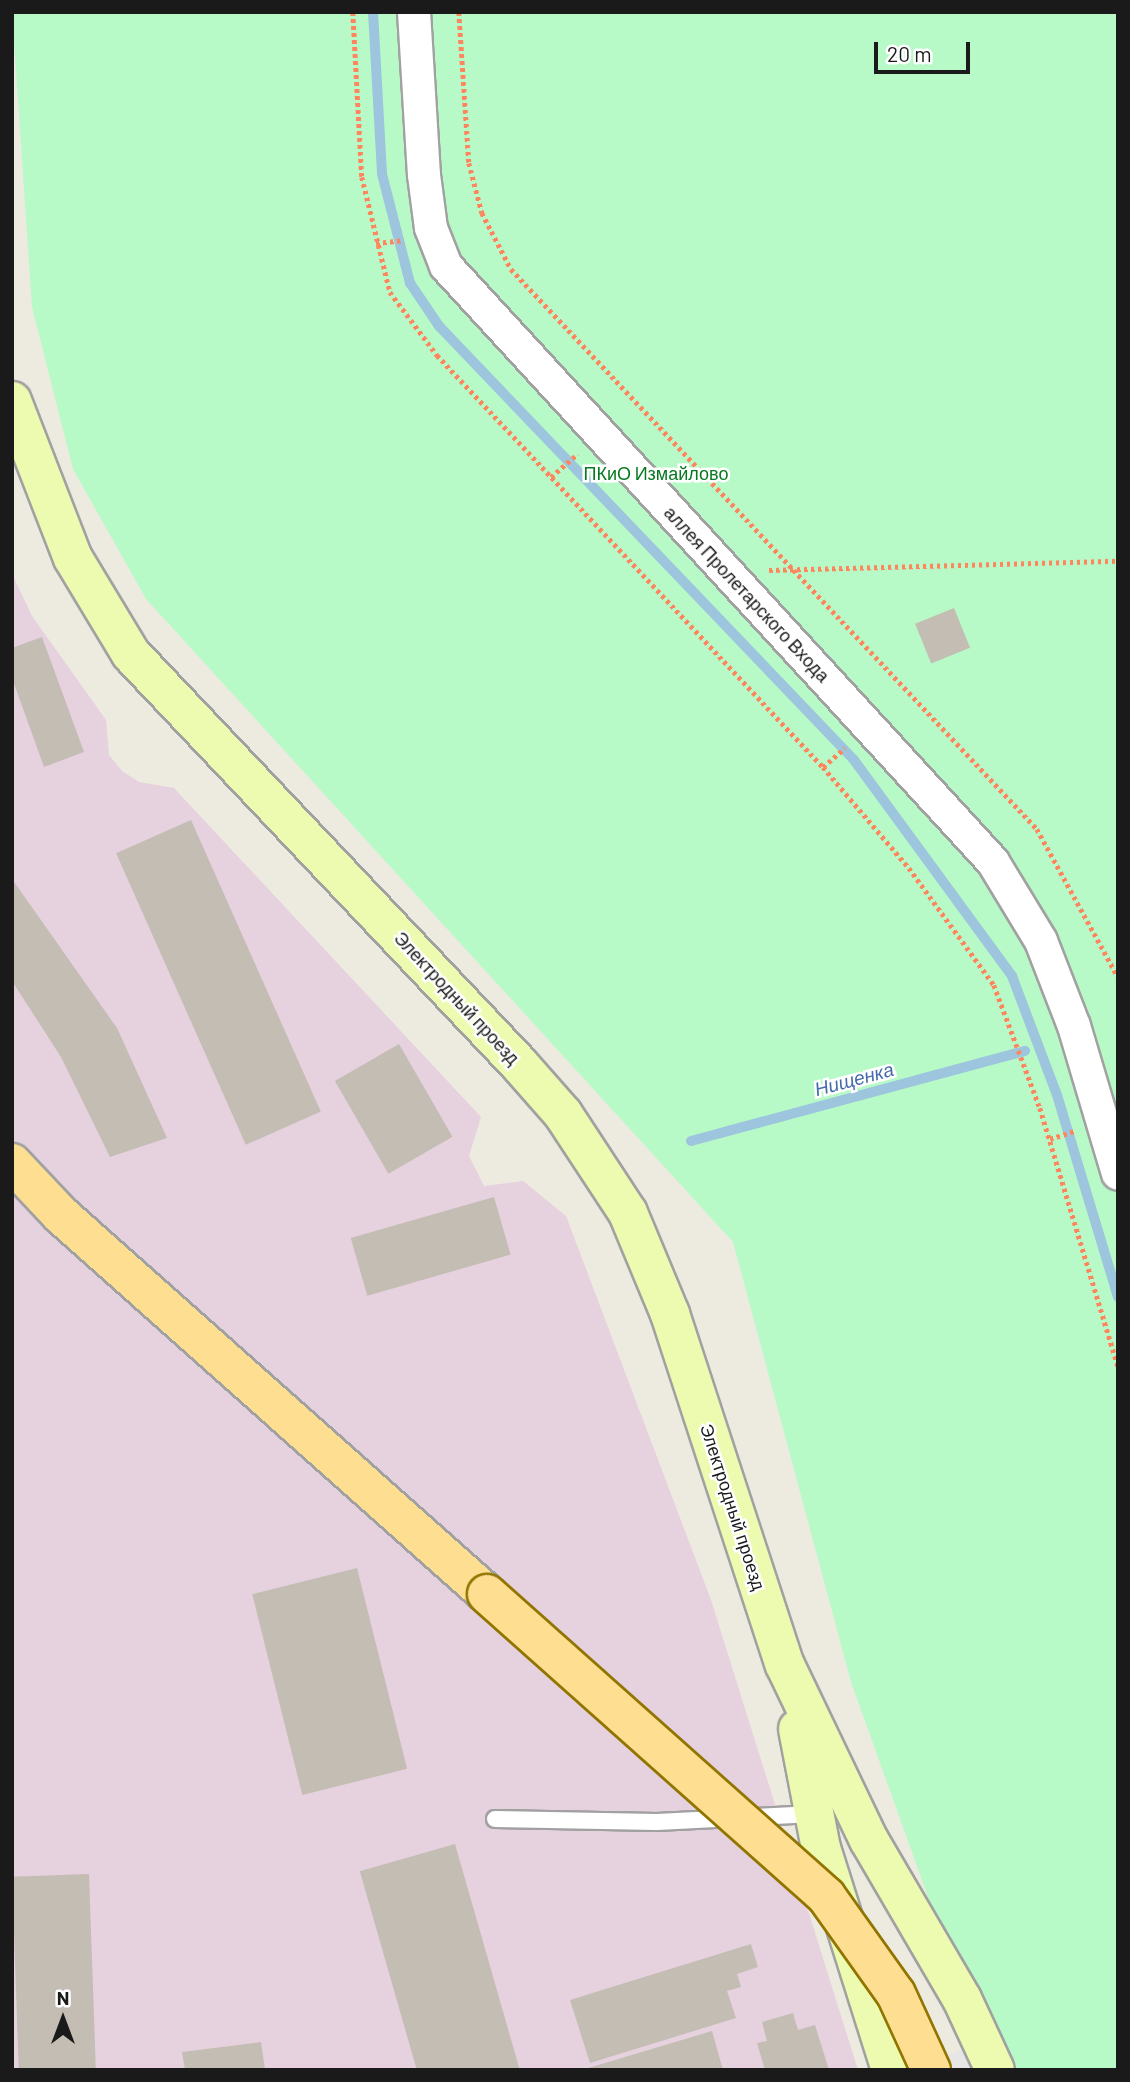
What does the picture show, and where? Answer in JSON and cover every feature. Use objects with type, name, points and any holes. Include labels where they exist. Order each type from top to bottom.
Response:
[{"type":"main road","points":[[12,1163],[61,1215],[826,1896],[896,1994],[931,2070]]},
{"type":"street","name":"аллея Пролетарского Входа","points":[[414,12],[424,176],[431,228],[446,266],[468,297],[727,571],[993,862],[1041,941],[1074,1026],[1118,1174]]},
{"type":"street","name":"Электродный проезд","points":[[12,401],[74,558],[131,654],[519,1064],[563,1114],[628,1213],[670,1314],[785,1665],[814,1814],[891,2070]]},
{"type":"street","name":"Электродный проезд","points":[[785,1665],[863,1829],[962,1999],[995,2070]]},
{"type":"lane","points":[[495,1819],[657,1822],[814,1814]]},
{"type":"path","points":[[353,12],[362,177],[390,292],[414,324],[551,477],[823,767],[909,868],[994,985],[1049,1139],[1118,1367]]},
{"type":"path","points":[[460,12],[470,163],[482,213],[511,269],[798,569],[1037,829],[1118,977]]},
{"type":"path","points":[[376,243],[391,241]]},
{"type":"path","points":[[551,477],[575,456]]},
{"type":"path","points":[[727,571],[1118,561]]},
{"type":"path","points":[[823,767],[847,747]]},
{"type":"path","points":[[1049,1139],[1064,1135]]},
{"type":"shaded area","points":[[12,574],[32,616],[106,720],[109,755],[122,771],[139,782],[174,788],[481,1117],[469,1156],[484,1186],[523,1181],[566,1216],[711,1600],[858,2070],[12,2070]]},
{"type":"shaded area","points":[[965,2049],[972,2070],[904,2070]]},
{"type":"green space","name":"ПКиО Измайлово","points":[[12,12],[1118,12],[1118,2070],[990,2070],[851,1682],[733,1242],[146,599],[73,469],[32,307]]},
{"type":"building","points":[[954,608],[970,648],[931,664],[915,624]]},
{"type":"building","points":[[42,637],[84,752],[44,767],[12,678],[12,648]]},
{"type":"building","points":[[191,820],[321,1111],[246,1145],[116,853]]},
{"type":"building","points":[[12,879],[117,1028],[167,1138],[110,1157],[61,1057],[12,981]]},
{"type":"building","points":[[399,1044],[452,1137],[388,1174],[335,1081]]},
{"type":"building","points":[[494,1197],[511,1255],[367,1296],[351,1238]]},
{"type":"building","points":[[357,1568],[407,1769],[302,1795],[252,1594]]},
{"type":"building","points":[[455,1844],[520,2070],[417,2070],[360,1871]]},
{"type":"building","points":[[89,1874],[96,2070],[19,2070],[12,1877]]},
{"type":"building","points":[[751,1944],[758,1967],[737,1974],[741,1987],[727,1991],[736,2018],[590,2063],[570,2000]]},
{"type":"building","points":[[793,2013],[798,2030],[815,2025],[829,2070],[765,2070],[757,2043],[767,2041],[762,2022]]},
{"type":"building","points":[[712,2031],[723,2070],[585,2070],[585,2069]]},
{"type":"building","points":[[261,2042],[265,2070],[185,2070],[182,2052]]},
{"type":"waterway","points":[[373,12],[382,174],[410,283],[439,326],[854,760],[1012,976],[1057,1095],[1118,1297]]},
{"type":"waterway","name":"Нищенка","points":[[691,1141],[1025,1051]]}]
